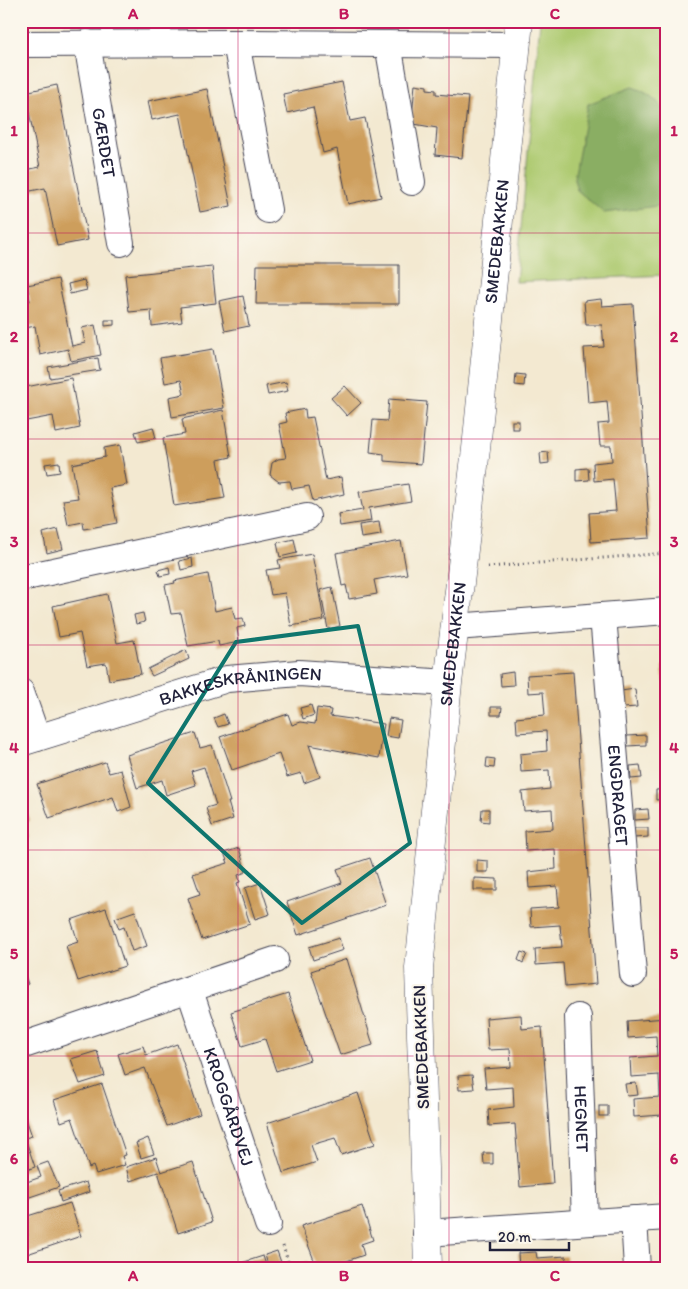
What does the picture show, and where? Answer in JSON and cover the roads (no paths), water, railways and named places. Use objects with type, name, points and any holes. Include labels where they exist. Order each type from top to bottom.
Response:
[{"type":"street","points":[[21,44],[388,44],[518,33]]},
{"type":"street","name":"SMEDEBAKKEN","points":[[428,1268],[419,968],[518,33]]},
{"type":"street","name":"GÆRDET","points":[[87,43],[121,243]]},
{"type":"street","points":[[236,43],[268,210]]},
{"type":"street","points":[[388,44],[412,182]]},
{"type":"street","points":[[21,578],[307,517]]},
{"type":"street","points":[[455,627],[667,611]]},
{"type":"street","name":"ENGDRAGET","points":[[603,616],[633,974]]},
{"type":"street","name":"BAKKESKRÅNINGEN","points":[[21,692],[29,741],[227,679],[299,673],[448,683]]},
{"type":"street","points":[[21,1046],[275,960]]},
{"type":"street","name":"KROGGÅRDVEJ","points":[[190,990],[268,1224]]},
{"type":"street","name":"HEGNET","points":[[578,1017],[585,1222]]},
{"type":"street","points":[[426,1233],[667,1217]]},
{"type":"street","points":[[634,1219],[638,1268]]}]
